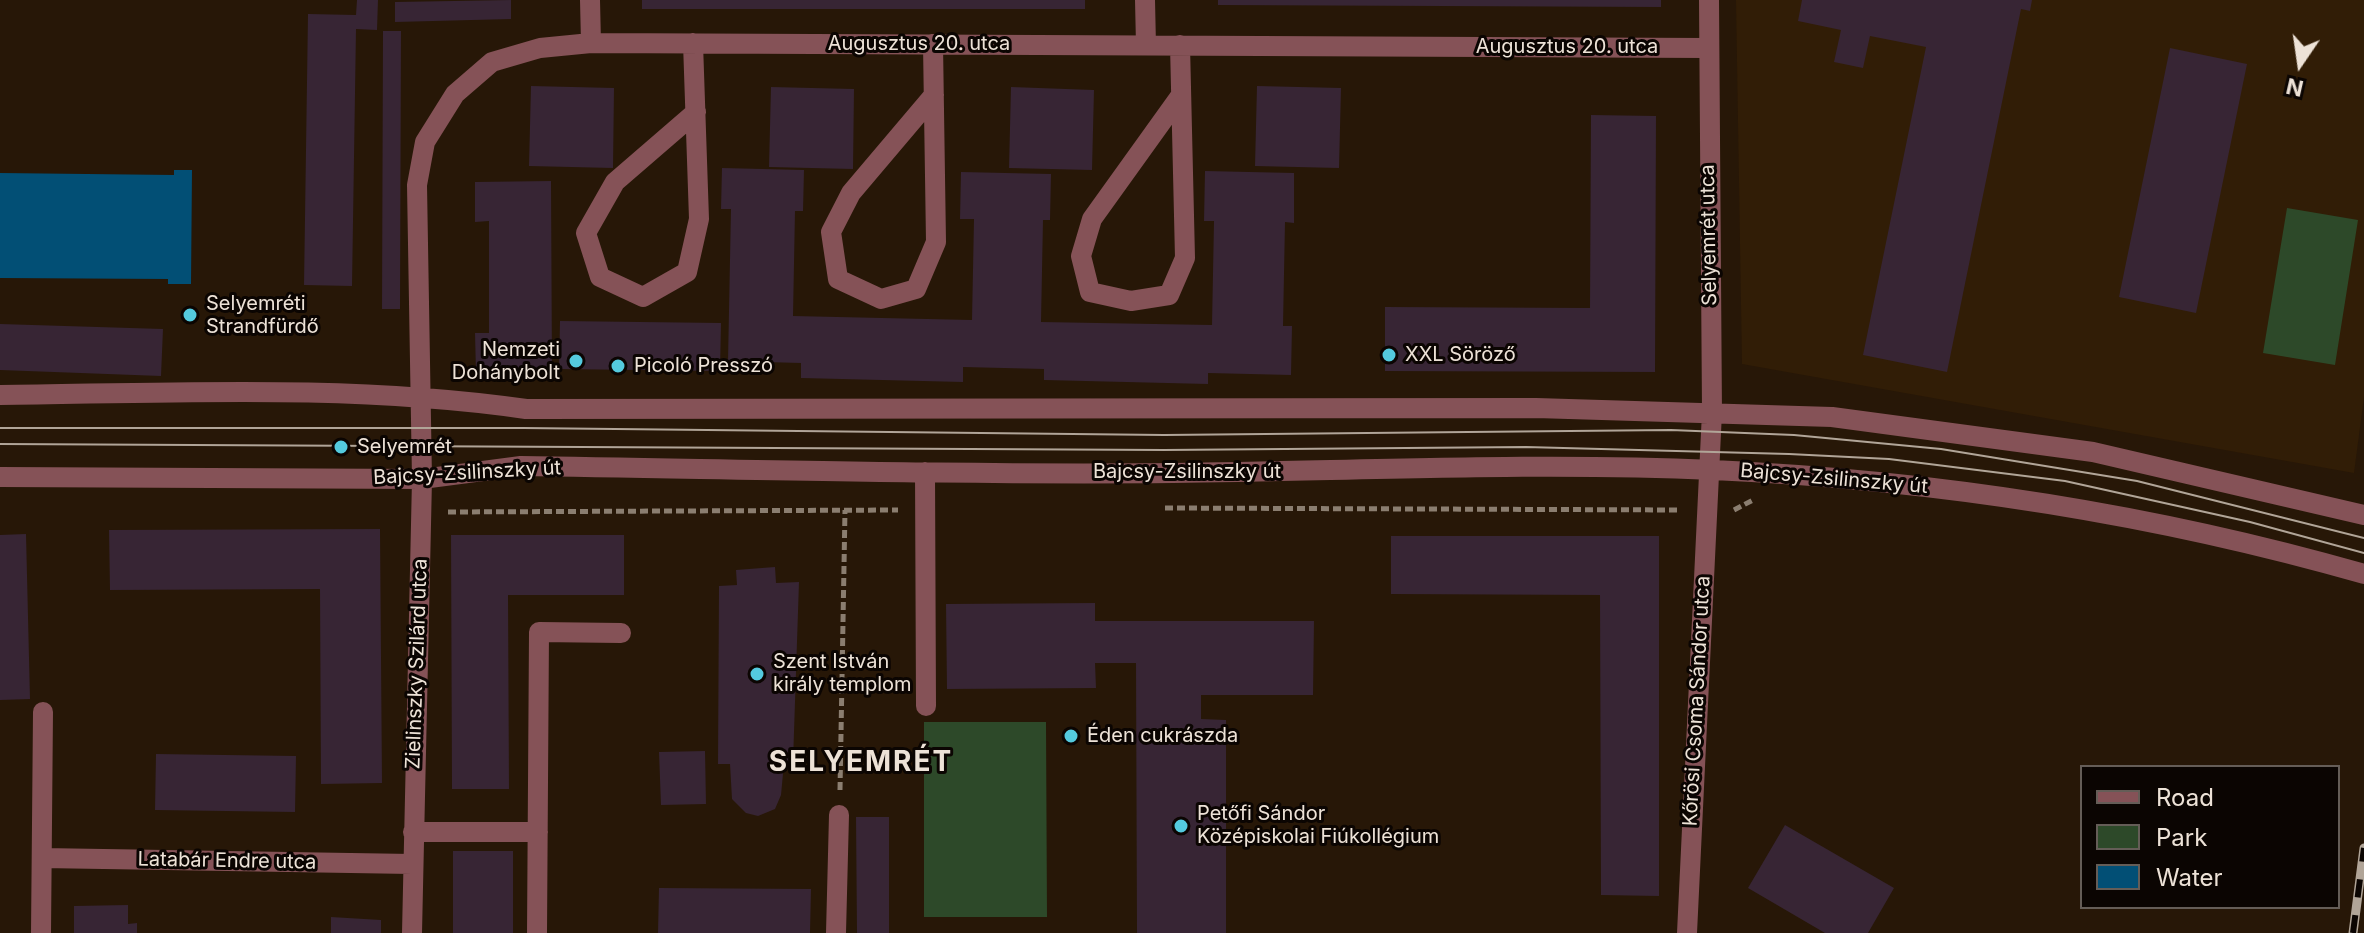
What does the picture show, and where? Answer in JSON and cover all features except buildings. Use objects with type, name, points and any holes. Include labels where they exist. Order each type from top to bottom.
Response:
[{"type":"street","points":[[590,0],[591,43]]},
{"type":"street","points":[[1145,0],[1146,45]]},
{"type":"street","name":"Selyemrét utca","points":[[1709,0],[1712,412],[1709,469]]},
{"type":"street","name":"Augusztus 20. utca","points":[[421,395],[417,185],[425,142],[455,94],[492,62],[540,48],[591,43],[1707,48]]},
{"type":"street","points":[[693,43],[696,112],[699,219],[687,272],[643,297],[600,277],[586,233],[615,182],[696,112]]},
{"type":"street","points":[[933,44],[934,95],[936,242],[916,289],[881,299],[838,279],[831,232],[851,193],[934,95]]},
{"type":"street","points":[[1180,45],[1185,258],[1169,295],[1131,301],[1090,292],[1081,256],[1092,219],[1181,95]]},
{"type":"street","points":[[0,395],[67,391],[421,395],[526,409],[1536,408],[1832,417],[2015,439],[2179,470],[2364,515]]},
{"type":"street","name":"Zielinszky Szilárd utca","points":[[412,933],[422,479],[421,395]]},
{"type":"street","name":"Bajcsy-Zsilinszky út","points":[[0,477],[422,479],[521,466],[925,472],[1709,469],[1895,483],[2057,503],[2253,542],[2364,574]]},
{"type":"street","name":"Kőrösi Csoma Sándor utca","points":[[1687,933],[1709,469]]},
{"type":"street","points":[[925,472],[926,706]]},
{"type":"street","points":[[537,933],[539,632],[621,633]]},
{"type":"street","points":[[41,933],[43,712]]},
{"type":"street","points":[[836,933],[839,815]]},
{"type":"street","points":[[413,832],[538,832]]},
{"type":"street","name":"Latabár Endre utca","points":[[42,858],[412,864]]},
{"type":"path","points":[[1165,508],[1738,510],[1758,496]]},
{"type":"path","points":[[839,815],[845,510]]},
{"type":"path","points":[[439,513],[924,510]]},
{"type":"shaded area","points":[[1736,0],[2364,0],[2364,397],[2354,473],[1742,364]]},
{"type":"green space","points":[[2287,208],[2358,220],[2335,365],[2263,353]]},
{"type":"green space","points":[[924,722],[1046,722],[1047,917],[924,917]]},
{"type":"water","points":[[174,170],[192,170],[191,284],[168,284],[168,279],[0,278],[0,173],[174,175]]},
{"type":"tram line","points":[[0,428],[524,428],[1164,435],[1671,430],[1794,435],[1941,449],[2137,481],[2364,538]]},
{"type":"tram line","points":[[0,444],[1164,450],[1526,447],[1789,454],[1889,459],[2065,481],[2250,522],[2364,553]]},
{"type":"railway","points":[[2353,933],[2364,848]]},
{"type":"place","name":"Selyemréti Strandfürdő","points":[[190,315]]},
{"type":"place","name":"XXL Söröző","points":[[1389,355]]},
{"type":"place","name":"Nemzeti Dohánybolt","points":[[576,361]]},
{"type":"place","name":"Picoló Presszó","points":[[618,366]]},
{"type":"place","name":"Selyemrét","points":[[341,447]]},
{"type":"place","name":"Szent István király templom","points":[[757,674]]},
{"type":"place","name":"Éden cukrászda","points":[[1071,736]]},
{"type":"place","name":"Petőfi Sándor Középiskolai Fiúkollégium","points":[[1181,826]]},
{"type":"district","name":"SELYEMRÉT","points":[[861,763]]}]
